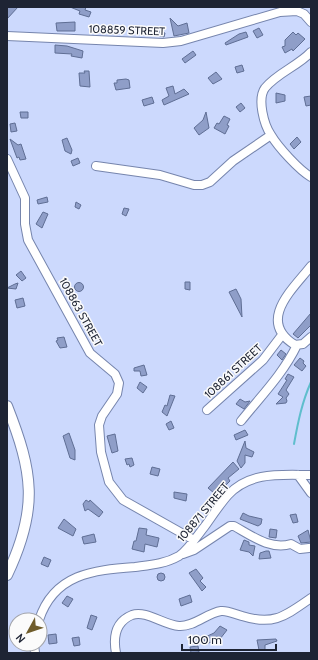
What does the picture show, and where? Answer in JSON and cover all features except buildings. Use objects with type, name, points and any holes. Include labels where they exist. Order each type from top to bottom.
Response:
[{"type":"main road","points":[[7,406],[19,435],[27,464],[29,485],[28,511],[24,533],[7,575]]},
{"type":"street","name":"108859 STREET","points":[[7,36],[163,43],[187,39],[280,12],[298,11],[304,14],[311,22]]},
{"type":"street","points":[[311,52],[265,89],[262,96],[264,118],[271,135],[302,171],[311,177]]},
{"type":"street","points":[[96,166],[160,175],[194,185],[202,185],[210,182],[233,161],[271,135]]},
{"type":"street","name":"108863 STREET","points":[[7,159],[25,198],[25,224],[28,240],[66,306],[84,343],[98,361],[115,374],[119,383],[117,394],[102,416],[99,425],[101,452],[109,482],[124,500],[194,540]]},
{"type":"street","points":[[311,266],[284,300],[277,322],[282,335],[297,345],[303,344],[311,337]]},
{"type":"street","name":"108861 STREET","points":[[207,410],[263,360],[282,335]]},
{"type":"street","points":[[241,421],[274,383],[290,360],[297,345]]},
{"type":"street","points":[[298,475],[311,493]]},
{"type":"street","name":"108871 STREET","points":[[43,612],[50,598],[75,577],[100,570],[157,564],[178,556],[194,540],[228,495],[242,483],[259,476],[311,475]]},
{"type":"street","points":[[178,556],[194,550],[230,526],[258,541],[271,545],[280,546],[291,544],[300,549],[309,548]]},
{"type":"street","points":[[116,653],[114,639],[117,628],[127,618],[134,614],[180,626],[222,610],[258,622],[272,620],[283,616],[311,598]]},
{"type":"waterway","points":[[294,444],[303,405],[311,382]]}]
